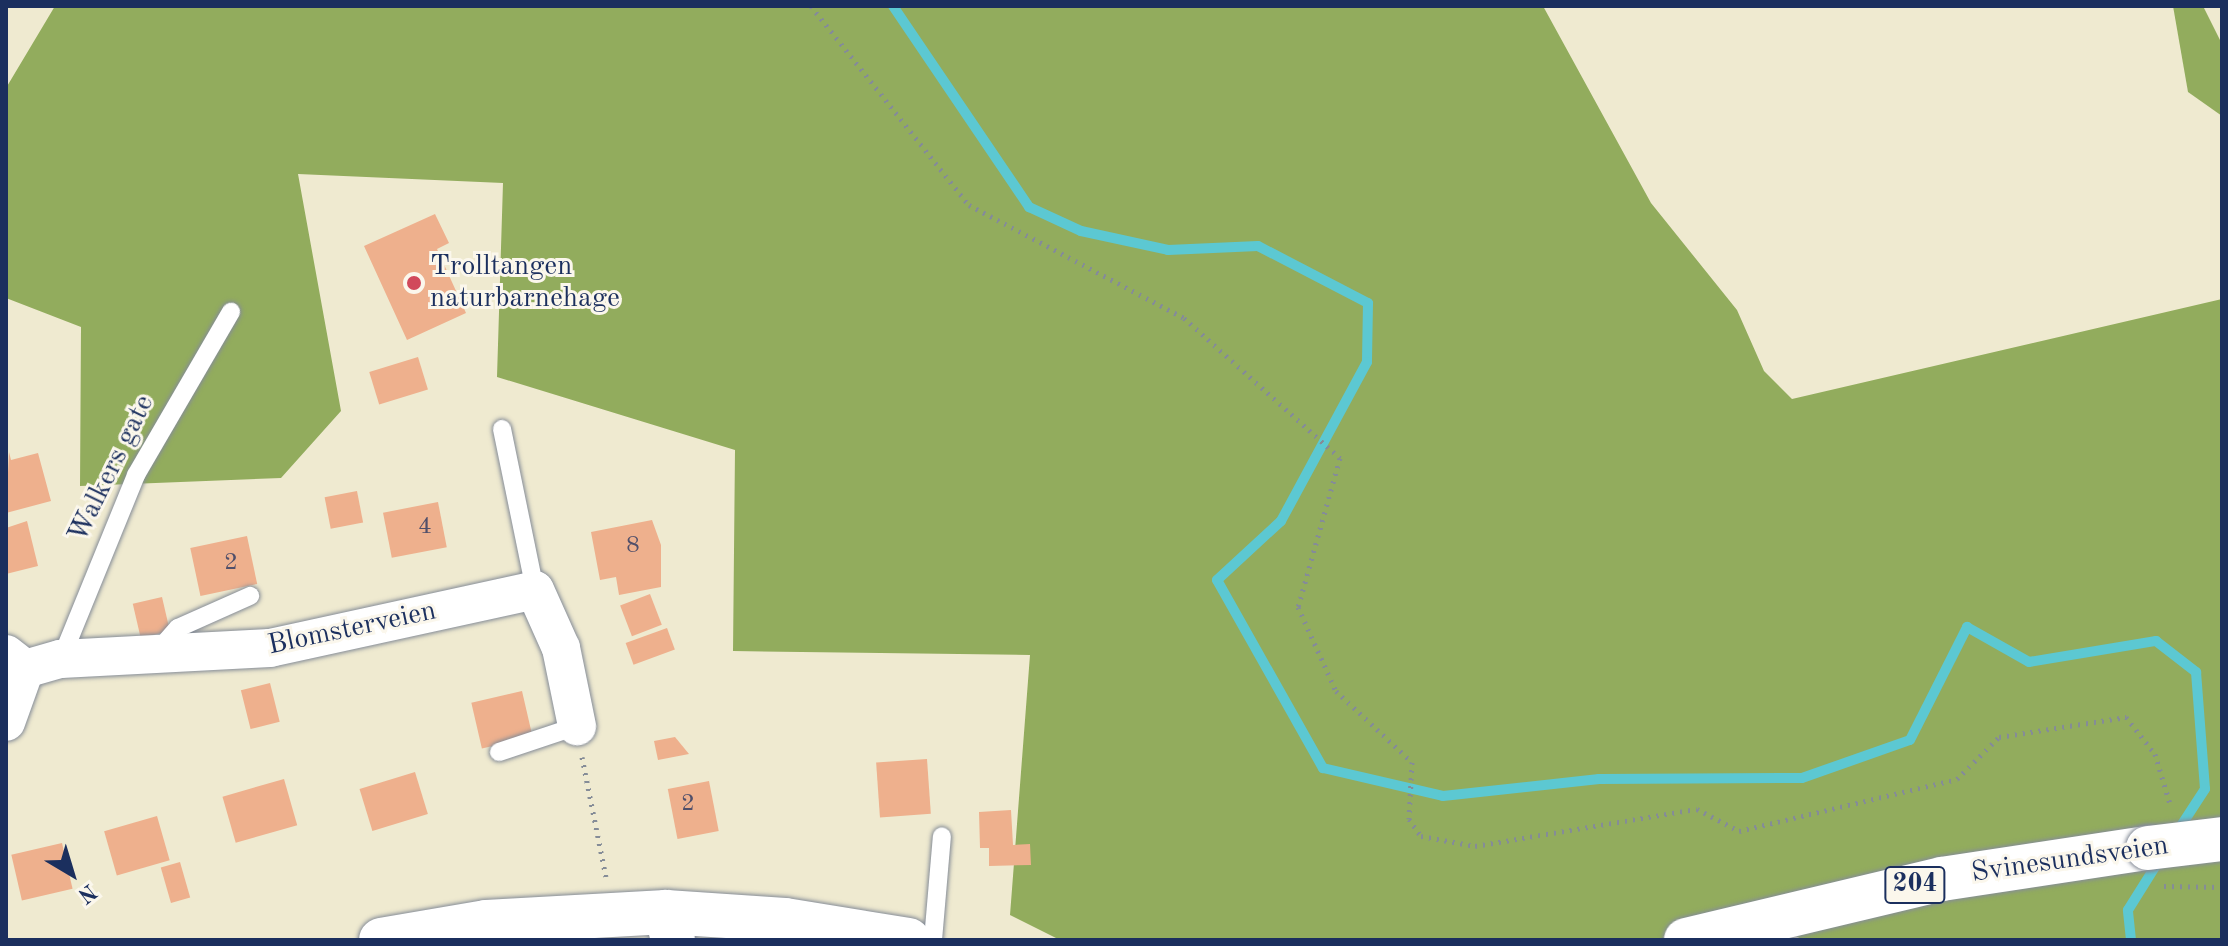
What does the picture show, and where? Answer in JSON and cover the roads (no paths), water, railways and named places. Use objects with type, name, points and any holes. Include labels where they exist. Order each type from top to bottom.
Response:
[{"type":"highway","name":"Svinesundsveien","points":[[1686,940],[1942,879],[2161,834],[2222,839]]},
{"type":"highway","points":[[381,940],[486,922],[610,914],[670,926],[728,927],[908,940]]},
{"type":"street","name":"Blomsterveien","points":[[31,661],[151,658],[270,648],[535,590]]},
{"type":"street","points":[[535,590],[561,648],[577,726]]},
{"type":"street","points":[[6,722],[31,661]]},
{"type":"lane","name":"Walkers gate","points":[[31,661],[231,312]]},
{"type":"lane","points":[[502,429],[535,590]]},
{"type":"lane","points":[[151,658],[178,628],[250,596]]},
{"type":"lane","points":[[499,752],[577,726]]},
{"type":"lane","points":[[933,940],[942,836]]},
{"type":"waterway","points":[[893,6],[1029,207],[1081,231],[1168,250],[1258,246],[1368,303],[1367,362],[1281,521],[1217,580],[1323,768],[1443,796],[1599,779],[1802,778],[1910,740],[1967,627],[2029,662],[2156,641],[2196,672],[2205,789],[2177,832]]},
{"type":"waterway","points":[[2131,940],[2128,910],[2160,859]]},
{"type":"place","name":"Trolltangen naturbarnehage","points":[[414,283]]}]
